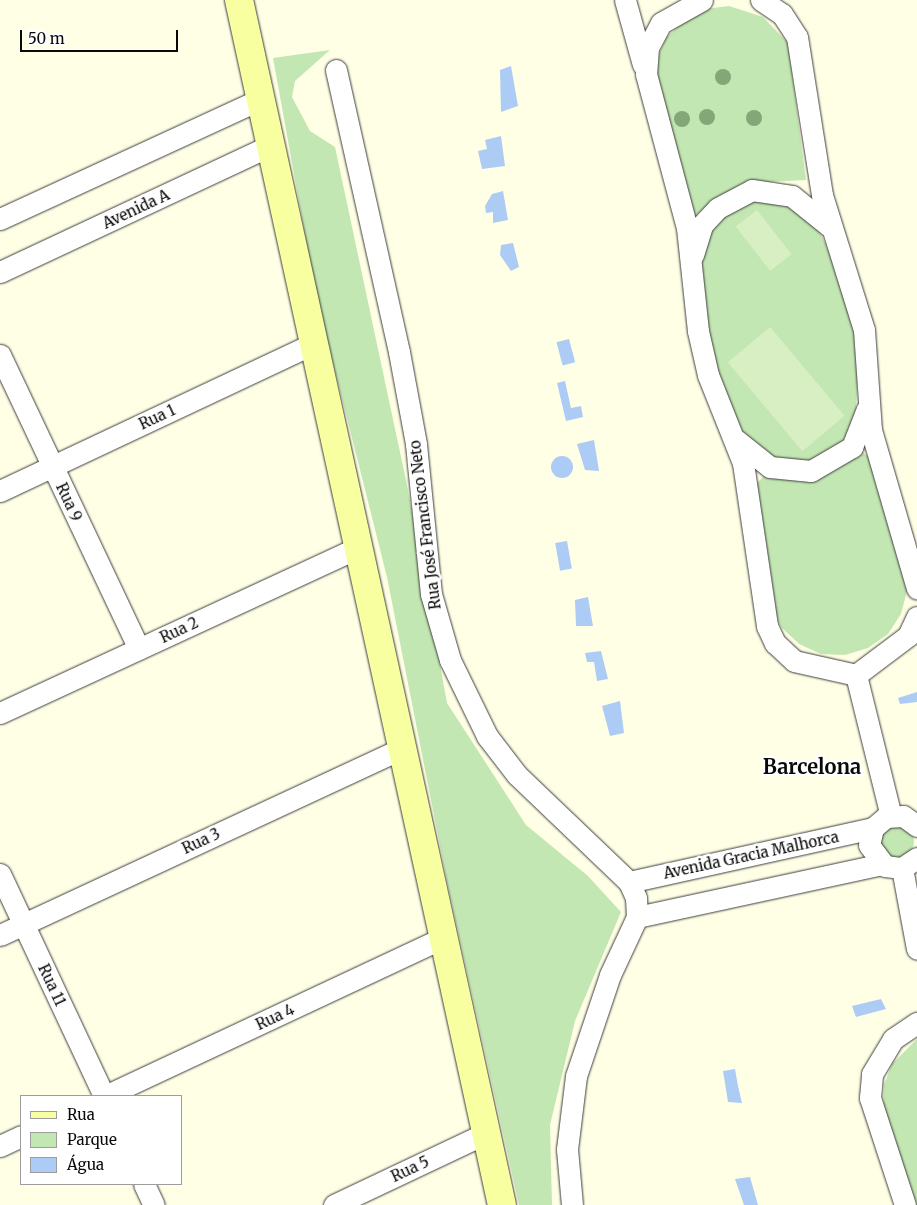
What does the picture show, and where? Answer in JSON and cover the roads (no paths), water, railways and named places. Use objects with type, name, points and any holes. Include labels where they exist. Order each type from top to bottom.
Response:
[{"type":"street","points":[[239,0],[502,1205]]},
{"type":"street","points":[[625,0],[682,207],[692,263],[698,331],[708,375],[736,439],[750,501],[760,600],[775,643],[794,661],[856,675],[908,636],[917,617]]},
{"type":"street","points":[[646,74],[648,48],[661,23],[680,8],[702,0]]},
{"type":"street","points":[[761,0],[782,14],[796,37]]},
{"type":"street","points":[[790,0],[810,143],[830,226],[864,330],[868,404],[876,446],[917,588]]},
{"type":"street","name":"Rua José Francisco Neto","points":[[336,70],[399,352],[416,444],[431,594],[450,660],[487,736],[517,775],[629,882]]},
{"type":"street","points":[[0,220],[261,99]]},
{"type":"street","name":"Avenida A","points":[[0,272],[271,146]]},
{"type":"street","points":[[692,263],[702,225],[718,208],[752,190],[792,196],[830,226]]},
{"type":"street","name":"Rua 1","points":[[0,491],[314,343]]},
{"type":"street","name":"Rua 9","points":[[0,355],[139,649]]},
{"type":"street","points":[[736,439],[770,467],[811,471],[852,448],[868,404]]},
{"type":"street","name":"Rua 2","points":[[0,713],[359,547]]},
{"type":"street","points":[[856,675],[909,820],[873,828],[869,845],[907,861]]},
{"type":"street","name":"Rua 3","points":[[0,935],[402,748]]},
{"type":"street","name":"Avenida Gracia Malhorca","points":[[629,882],[873,828]]},
{"type":"street","points":[[637,917],[907,861]]},
{"type":"street","points":[[907,861],[917,949]]},
{"type":"street","name":"Rua 11","points":[[0,874],[104,1095]]},
{"type":"street","points":[[572,1205],[567,1149],[576,1076],[610,975],[637,917],[629,882]]},
{"type":"street","name":"Rua 4","points":[[106,1095],[444,938]]},
{"type":"street","points":[[905,1205],[870,1098],[872,1074],[893,1039],[917,1023]]},
{"type":"street","name":"Rua 5","points":[[334,1205],[486,1133]]},
{"type":"street","points":[[0,1146],[20,1136]]},
{"type":"street","points":[[144,1185],[154,1205]]},
{"type":"water","points":[[511,66],[518,106],[501,112],[500,70]]},
{"type":"water","points":[[501,136],[505,166],[482,169],[478,151],[487,149],[485,140]]},
{"type":"water","points":[[503,191],[508,220],[493,223],[493,212],[486,213],[485,206],[492,194]]},
{"type":"water","points":[[513,243],[519,267],[511,271],[500,255],[501,245]]},
{"type":"water","points":[[569,339],[575,362],[563,366],[556,342]]},
{"type":"water","points":[[565,381],[571,408],[581,406],[583,417],[566,421],[557,383]]},
{"type":"water","points":[[594,440],[599,471],[585,470],[577,444]]},
{"type":"water","points":[[562,456],[570,459],[573,467],[570,475],[562,478],[554,475],[551,467],[554,459]]},
{"type":"water","points":[[567,541],[572,569],[560,571],[555,543]]},
{"type":"water","points":[[588,597],[593,626],[576,626],[575,600]]},
{"type":"water","points":[[601,651],[608,679],[597,681],[594,662],[587,662],[585,653]]},
{"type":"water","points":[[917,692],[917,702],[900,704],[898,698]]},
{"type":"water","points":[[620,701],[624,733],[610,736],[602,706]]},
{"type":"water","points":[[881,999],[886,1009],[856,1017],[852,1006]]},
{"type":"water","points":[[735,1069],[742,1103],[728,1102],[723,1071]]},
{"type":"water","points":[[750,1177],[758,1205],[744,1205],[735,1179]]},
{"type":"district","name":"Barcelona","points":[[812,766]]}]
